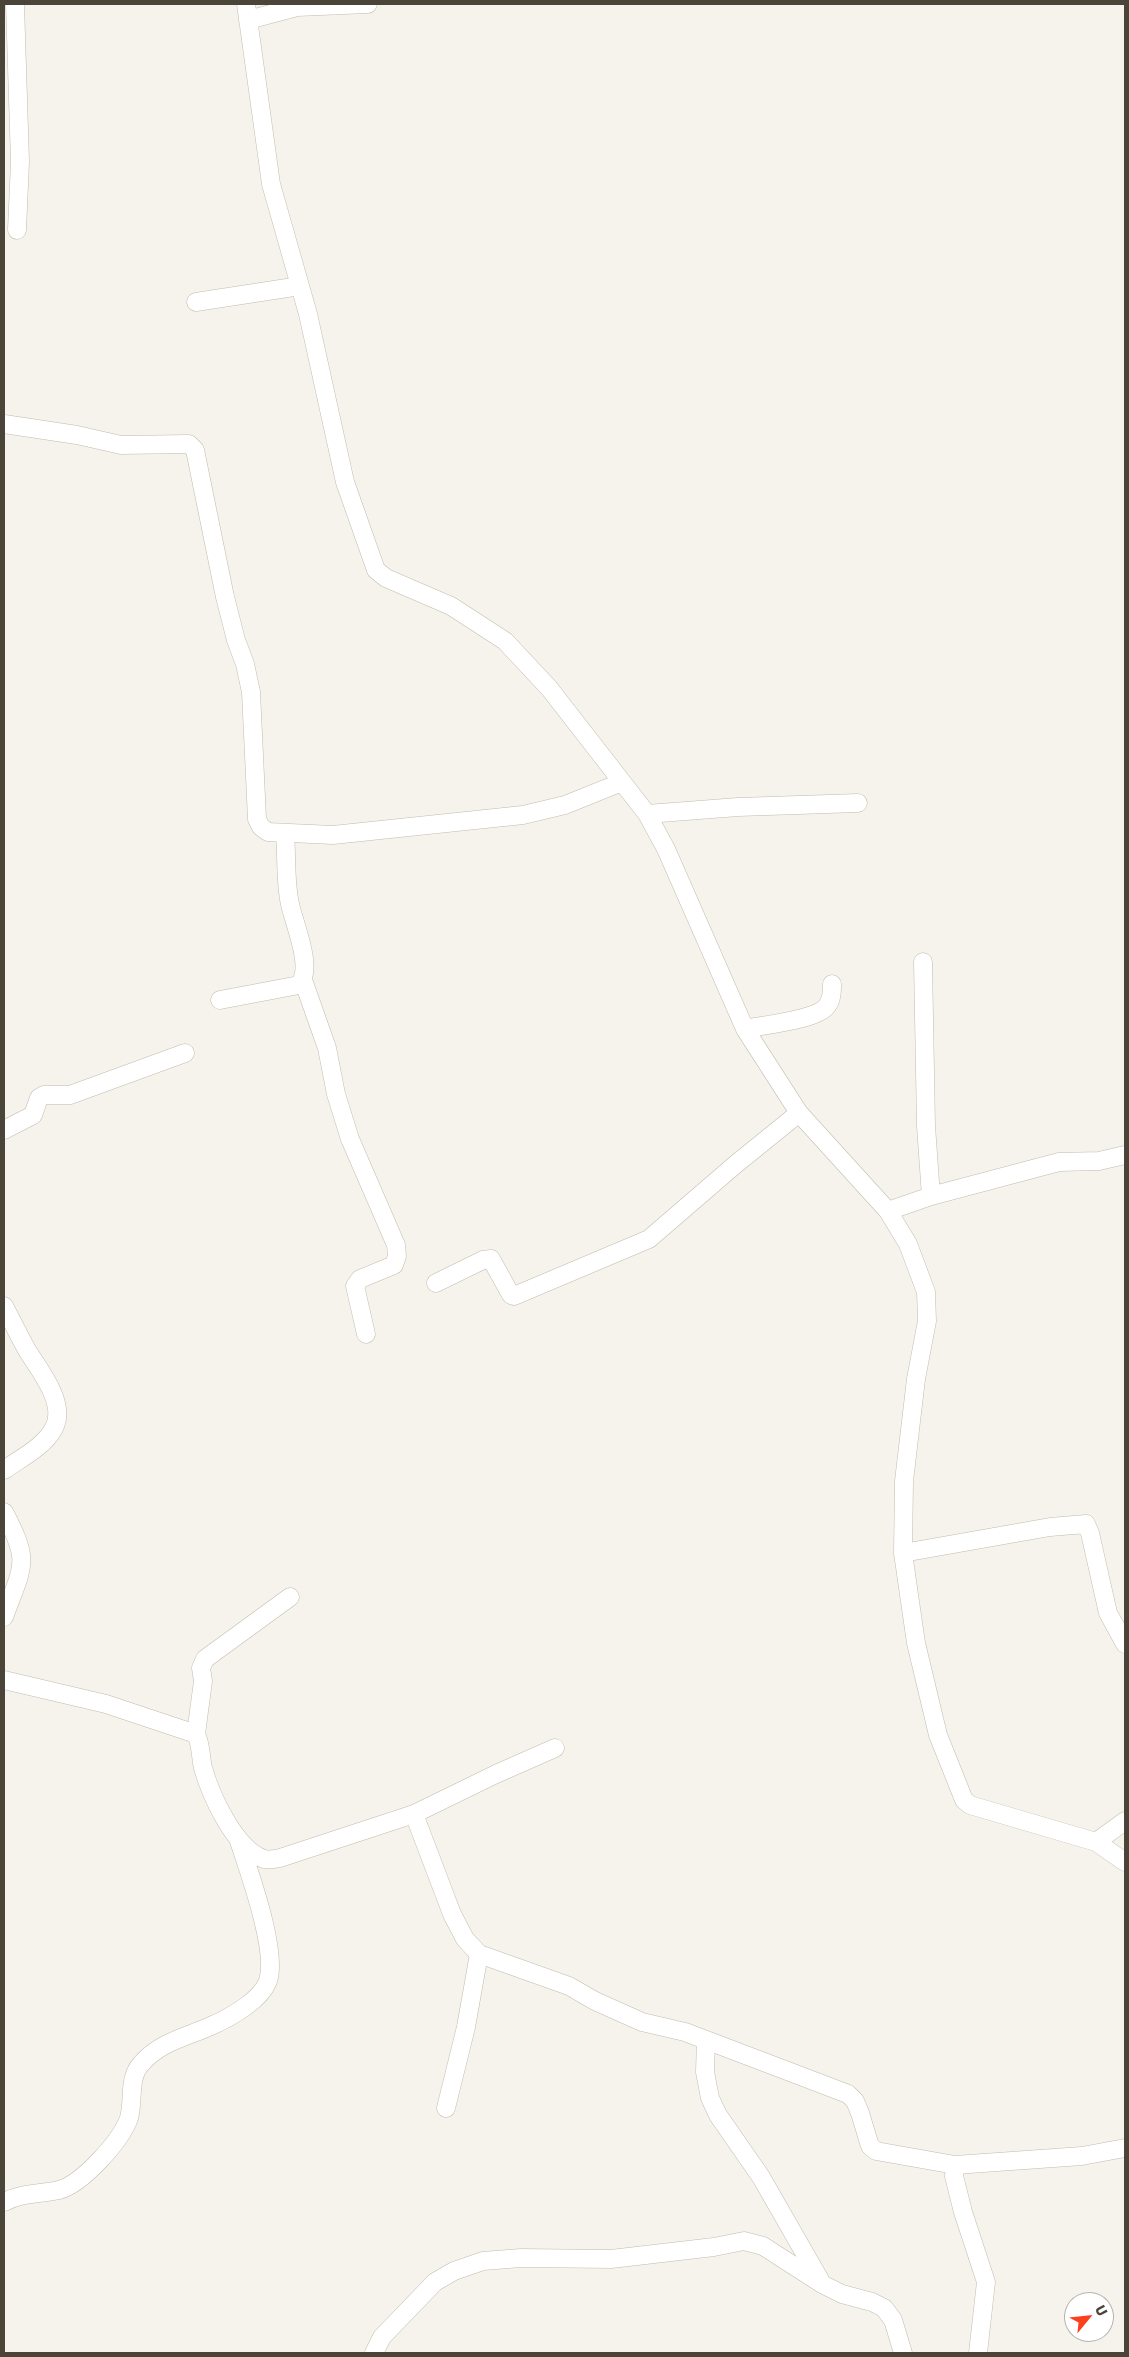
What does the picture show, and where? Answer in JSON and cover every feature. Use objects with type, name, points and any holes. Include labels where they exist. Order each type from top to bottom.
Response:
[{"type":"street","points":[[4,6],[11,4]]},
{"type":"street","points":[[15,4],[20,162],[17,230]]},
{"type":"street","points":[[368,4],[297,7],[247,12],[271,184],[300,286],[344,482],[376,570],[386,578],[452,606],[505,641],[549,688],[647,814],[666,849],[745,1029],[799,1113],[888,1212],[908,1244],[926,1292],[927,1321],[916,1379],[904,1481],[903,1553],[916,1643],[938,1735],[964,1800],[976,1808],[1096,1842],[1125,1862]]},
{"type":"street","points":[[196,302],[300,286]]},
{"type":"street","points":[[4,424],[78,435],[121,444],[189,444],[195,450],[225,597],[236,640],[246,664],[251,692],[257,819],[261,827],[268,832],[333,835],[522,814],[565,805],[622,782]]},
{"type":"street","points":[[647,814],[738,807],[858,803]]},
{"type":"street","points":[[285,834],[290,904],[296,922],[304,963],[303,980],[327,1048],[336,1094],[350,1139],[396,1245],[397,1256],[394,1265],[360,1279],[355,1286],[366,1334]]},
{"type":"street","points":[[923,962],[926,1126],[930,1196]]},
{"type":"street","points":[[220,1000],[299,985],[303,980]]},
{"type":"street","points":[[745,1029],[814,1014],[826,1008],[832,996],[832,984]]},
{"type":"street","points":[[4,1130],[33,1115],[39,1098],[44,1095],[70,1095],[185,1053]]},
{"type":"street","points":[[436,1283],[483,1260],[491,1259],[511,1295],[514,1296],[649,1239],[799,1113]]},
{"type":"street","points":[[888,1212],[930,1196],[1059,1162],[1099,1161],[1125,1155]]},
{"type":"street","points":[[4,1306],[51,1389],[57,1415],[55,1426],[48,1436],[36,1448],[4,1470]]},
{"type":"street","points":[[4,1512],[18,1539],[23,1556],[22,1570],[4,1617]]},
{"type":"street","points":[[903,1553],[1050,1527],[1086,1524],[1090,1533],[1108,1613],[1125,1644]]},
{"type":"street","points":[[4,2202],[12,2198],[60,2189],[90,2172],[118,2136],[128,2119],[134,2076],[139,2066],[151,2054],[168,2042],[213,2026],[243,2010],[268,1983],[270,1972],[268,1949],[261,1911],[239,1840],[216,1800],[203,1766],[202,1746],[196,1734],[203,1681],[201,1668],[205,1659],[290,1597]]},
{"type":"street","points":[[4,1680],[106,1704],[196,1734]]},
{"type":"street","points":[[239,1840],[253,1853],[266,1860],[280,1858],[414,1814],[555,1748]]},
{"type":"street","points":[[414,1814],[452,1914],[466,1939],[479,1954],[568,1986],[595,2001],[642,2022],[685,2032],[848,2094],[855,2101],[870,2146],[876,2151],[954,2165],[1082,2156],[1125,2148]]},
{"type":"street","points":[[1096,1842],[1125,1821]]},
{"type":"street","points":[[446,2108],[466,2027],[479,1954]]},
{"type":"street","points":[[706,2040],[705,2072],[710,2098],[718,2115],[760,2177],[822,2284]]},
{"type":"street","points":[[954,2165],[954,2176],[986,2282],[978,2353]]},
{"type":"street","points":[[374,2353],[382,2337],[435,2282],[454,2271],[483,2261],[521,2258],[611,2259],[704,2248],[744,2241],[769,2250],[822,2284],[842,2294],[872,2302],[884,2308],[893,2320],[903,2353]]}]
